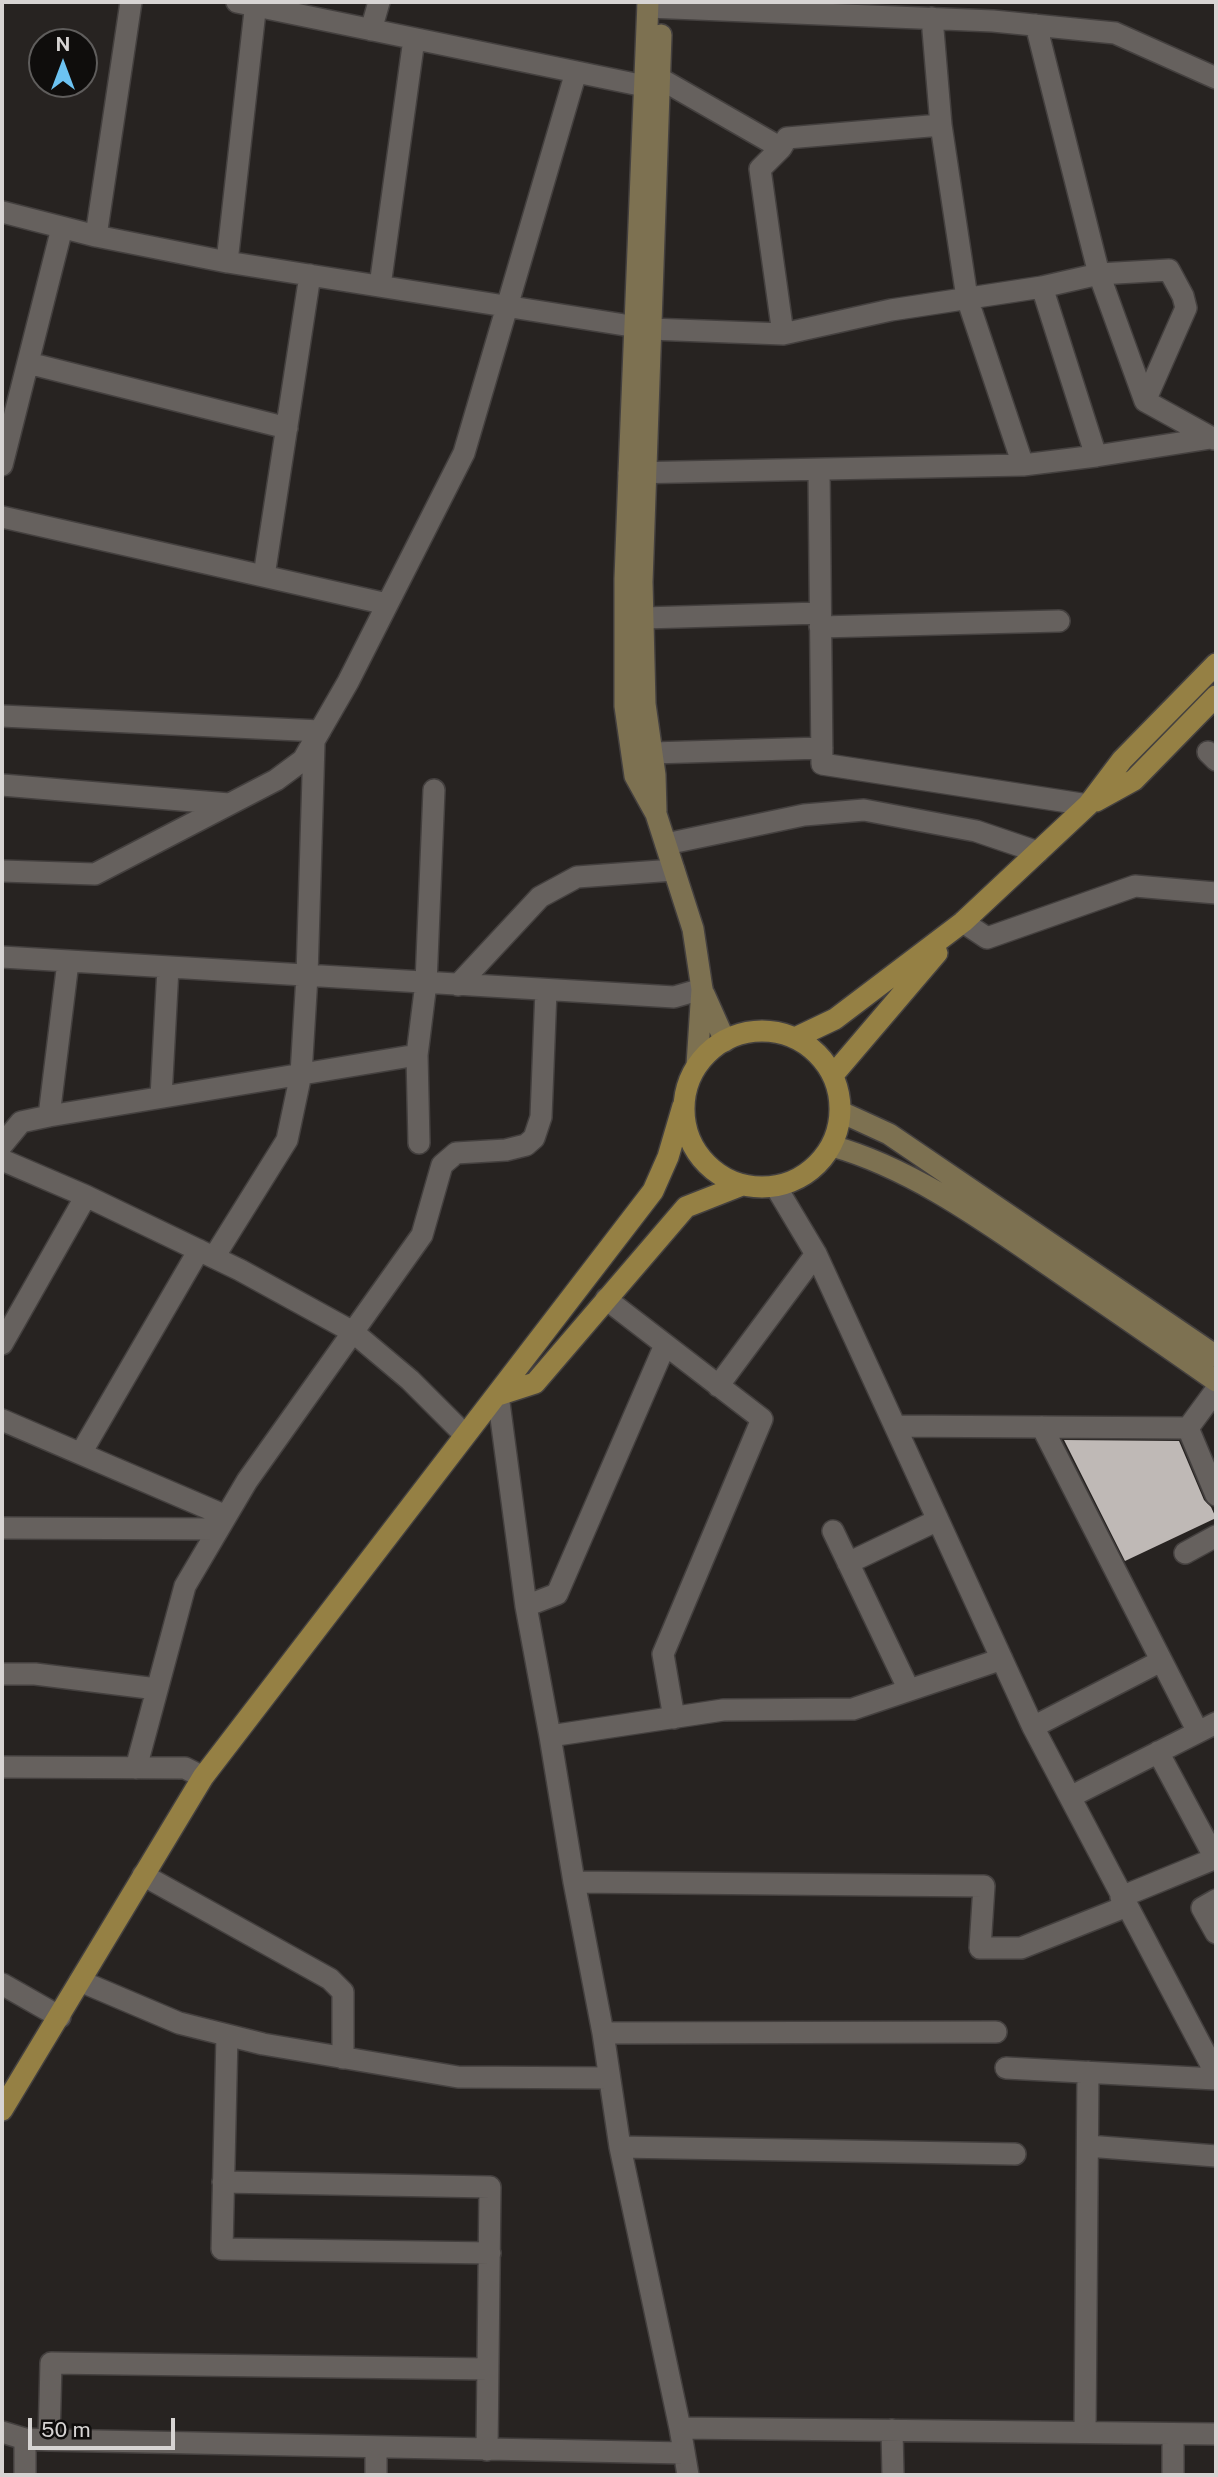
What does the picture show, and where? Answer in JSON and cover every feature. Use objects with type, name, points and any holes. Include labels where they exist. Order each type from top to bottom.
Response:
[{"type":"main road","points":[[655,4],[654,85],[637,473],[645,704],[656,814]]},
{"type":"main road","points":[[637,473],[625,579],[625,706],[635,776],[656,814],[693,929],[702,989],[697,1065]]},
{"type":"main road","points":[[795,1038],[835,1018],[963,922],[1088,805],[1122,760],[1216,664]]},
{"type":"main road","points":[[1088,805],[1134,780],[1216,696]]},
{"type":"main road","points":[[833,1075],[963,922]]},
{"type":"main road","points":[[702,989],[725,1041]]},
{"type":"main road","points":[[2,2110],[203,1777],[653,1191],[668,1157],[687,1084],[697,1065],[714,1047],[747,1032],[772,1031],[795,1038],[817,1053],[833,1075],[841,1112],[832,1146],[818,1165],[799,1179],[776,1187],[759,1188],[742,1185],[718,1174],[698,1156],[687,1132],[683,1106]]},
{"type":"main road","points":[[841,1112],[889,1134],[1216,1356]]},
{"type":"main road","points":[[832,1146],[859,1153],[900,1172],[989,1224],[1216,1381]]},
{"type":"main road","points":[[498,1395],[535,1383],[686,1207],[742,1185]]},
{"type":"street","points":[[96,236],[131,2]]},
{"type":"street","points":[[371,30],[379,2]]},
{"type":"street","points":[[227,262],[250,3],[576,72],[654,85],[782,148]]},
{"type":"street","points":[[655,4],[932,18],[993,11],[1036,25],[1115,33],[1216,78]]},
{"type":"street","points":[[932,18],[941,125],[967,298],[1023,465]]},
{"type":"street","points":[[1036,25],[1099,274],[1145,401],[1214,440]]},
{"type":"street","points":[[380,286],[414,39]]},
{"type":"street","points":[[2,871],[94,874],[276,780],[303,760],[348,682],[464,453],[576,72]]},
{"type":"street","points":[[783,334],[760,169],[782,148],[787,138],[941,125]]},
{"type":"street","points":[[2,212],[96,236],[227,262],[642,327],[783,334],[891,310],[1042,287],[1099,274],[1169,270],[1183,296],[1186,308],[1145,401]]},
{"type":"street","points":[[2,465],[62,228]]},
{"type":"street","points":[[264,576],[310,275]]},
{"type":"street","points":[[1042,287],[1096,456]]},
{"type":"street","points":[[28,363],[287,428]]},
{"type":"street","points":[[637,473],[1023,465],[1214,440]]},
{"type":"street","points":[[819,470],[822,764],[1088,805]]},
{"type":"street","points":[[2,517],[387,604]]},
{"type":"street","points":[[643,618],[1059,621]]},
{"type":"street","points":[[2,716],[317,736]]},
{"type":"street","points":[[81,1453],[206,1253],[287,1140],[302,1074],[317,736]]},
{"type":"street","points":[[652,753],[822,748]]},
{"type":"street","points":[[2,785],[229,804]]},
{"type":"street","points":[[419,1143],[416,1055],[426,983],[435,790]]},
{"type":"street","points":[[666,844],[804,815],[864,810],[976,831],[1038,852]]},
{"type":"street","points":[[457,985],[540,897],[577,877],[674,870]]},
{"type":"street","points":[[963,922],[987,938],[1135,886],[1216,893]]},
{"type":"street","points":[[2,957],[674,997],[702,989]]},
{"type":"street","points":[[48,1116],[68,962]]},
{"type":"street","points":[[161,1097],[168,968]]},
{"type":"street","points":[[136,1768],[185,1586],[247,1481],[422,1235],[442,1165],[456,1153],[506,1150],[526,1145],[534,1138],[541,1116],[546,990]]},
{"type":"street","points":[[2,1145],[21,1122],[48,1116],[416,1055]]},
{"type":"street","points":[[2,1160],[206,1253],[353,1332],[410,1380],[464,1434]]},
{"type":"street","points":[[776,1187],[816,1254],[1033,1727],[1216,2077],[1006,2068]]},
{"type":"street","points":[[2,1344],[12,1303],[86,1196]]},
{"type":"street","points":[[718,1386],[816,1254]]},
{"type":"street","points":[[606,1299],[762,1419],[663,1654],[674,1718]]},
{"type":"street","points":[[526,1606],[557,1594],[665,1345]]},
{"type":"street","points":[[1188,1428],[1216,1390]]},
{"type":"street","points":[[498,1395],[526,1606],[603,2033],[620,2147],[688,2475]]},
{"type":"street","points":[[2,1420],[81,1453],[222,1523]]},
{"type":"street","points":[[895,1426],[1188,1428]]},
{"type":"street","points":[[1042,1427],[1161,1661],[1207,1728],[1070,1797]]},
{"type":"street","points":[[1188,1428],[1216,1495]]},
{"type":"street","points":[[848,1563],[938,1520]]},
{"type":"street","points":[[2,1528],[222,1523]]},
{"type":"street","points":[[833,1531],[909,1690]]},
{"type":"street","points":[[1185,1553],[1216,1536]]},
{"type":"street","points":[[550,1736],[723,1710],[853,1709],[1002,1659]]},
{"type":"street","points":[[1033,1727],[1161,1661]]},
{"type":"street","points":[[2,1674],[35,1674],[157,1689]]},
{"type":"street","points":[[574,1882],[984,1886],[980,1948],[1021,1948],[1216,1858],[1158,1752]]},
{"type":"street","points":[[2,1768],[185,1768],[203,1777]]},
{"type":"street","points":[[143,1875],[330,1979],[343,1992],[343,2057]]},
{"type":"street","points":[[1216,1900],[1202,1908],[1216,1933]]},
{"type":"street","points":[[79,1980],[179,2024],[263,2044],[457,2077],[609,2078]]},
{"type":"street","points":[[2,1984],[60,2017]]},
{"type":"street","points":[[603,2033],[996,2032]]},
{"type":"street","points":[[227,2035],[222,2249],[490,2253]]},
{"type":"street","points":[[1085,2432],[1088,2072]]},
{"type":"street","points":[[1088,2146],[1216,2156]]},
{"type":"street","points":[[620,2147],[1015,2154]]},
{"type":"street","points":[[223,2182],[491,2187],[487,2449]]},
{"type":"street","points":[[48,2440],[51,2363],[488,2369]]},
{"type":"street","points":[[680,2428],[1216,2434]]},
{"type":"street","points":[[892,2430],[893,2475]]},
{"type":"street","points":[[2,2432],[25,2439],[48,2440],[683,2453]]},
{"type":"street","points":[[1172,2434],[1173,2475]]},
{"type":"street","points":[[25,2439],[25,2475]]},
{"type":"street","points":[[376,2448],[376,2475]]},
{"type":"building","points":[[1064,1440],[1179,1441],[1204,1500],[1216,1518],[1125,1561]]}]
